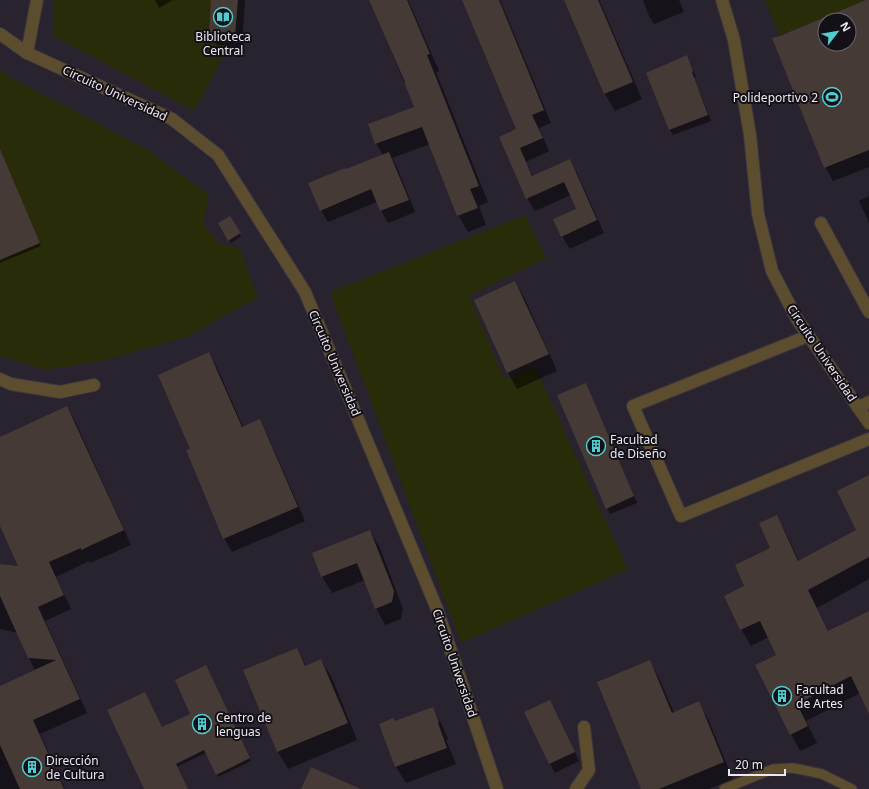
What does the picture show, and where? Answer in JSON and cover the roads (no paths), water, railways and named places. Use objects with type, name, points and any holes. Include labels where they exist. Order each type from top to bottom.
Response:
[{"type":"street","points":[[27,53],[37,0]]},
{"type":"street","name":"Circuito Universidad","points":[[722,0],[734,40],[750,136],[758,214],[772,271],[797,319],[808,336],[864,405],[869,423]]},
{"type":"street","name":"Circuito Universidad","points":[[0,34],[27,53],[172,119],[218,155],[305,292],[437,609],[497,789]]},
{"type":"street","points":[[821,223],[869,312]]},
{"type":"street","points":[[808,336],[633,406],[680,516],[869,439]]},
{"type":"street","points":[[0,379],[11,384],[60,392],[94,385]]},
{"type":"street","points":[[576,789],[589,770],[584,727]]},
{"type":"lane","points":[[724,789],[773,769],[793,768],[822,774],[852,789]]},
{"type":"place","name":"Biblioteca Central","points":[[223,17]]},
{"type":"place","name":"Polideportivo 2","points":[[832,97]]},
{"type":"place","name":"Facultad de Diseño","points":[[596,446]]},
{"type":"place","name":"Facultad de Artes","points":[[782,696]]},
{"type":"place","name":"Centro de lenguas","points":[[202,724]]},
{"type":"place","name":"Dirección de Cultura","points":[[32,767]]}]
